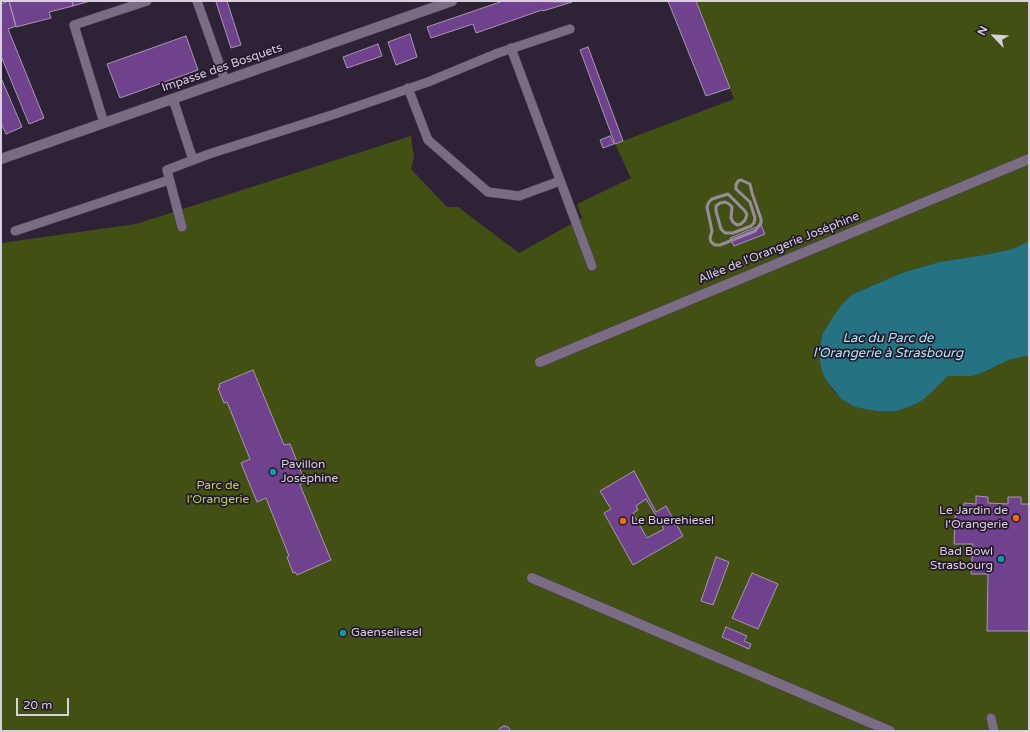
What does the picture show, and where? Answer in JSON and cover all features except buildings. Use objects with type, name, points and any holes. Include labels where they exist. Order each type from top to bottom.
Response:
[{"type":"street","name":"Impasse des Bosquets","points":[[1,159],[452,1]]},
{"type":"street","name":"Allée de l'Orangerie Joséphine","points":[[540,362],[1029,159]]},
{"type":"street","points":[[532,578],[890,731]]},
{"type":"lane","points":[[104,123],[74,25],[147,1]]},
{"type":"lane","points":[[196,1],[225,80]]},
{"type":"lane","points":[[182,227],[167,170],[209,154],[335,114],[408,88],[511,48],[570,29]]},
{"type":"lane","points":[[511,48],[592,266]]},
{"type":"lane","points":[[408,88],[428,140],[488,192],[519,196],[560,181]]},
{"type":"lane","points":[[173,98],[193,160]]},
{"type":"lane","points":[[15,231],[169,180]]},
{"type":"lane","points":[[991,718],[994,731]]},
{"type":"green space","name":"Parc de l'Orangerie","points":[[696,1],[1029,1],[1029,241],[1013,249],[939,262],[904,272],[853,294],[822,335],[820,361],[826,380],[841,399],[877,411],[897,411],[916,404],[948,376],[973,376],[1020,356],[1029,356],[1029,731],[1,731],[1,243],[136,224],[411,136],[414,158],[411,169],[447,207],[458,207],[519,253],[582,218],[577,204],[631,178],[615,144],[734,99]]},
{"type":"water","name":"Lac du Parc de l'Orangerie à Strasbourg","points":[[1029,241],[1029,356],[1009,360],[973,376],[948,376],[924,399],[916,404],[897,411],[877,411],[855,407],[841,399],[826,380],[820,361],[822,335],[842,304],[853,294],[904,272],[939,262],[1013,249]]},
{"type":"railway","points":[[741,180],[750,184],[761,223],[755,231],[720,245],[715,245],[711,242],[710,238],[712,231],[707,207],[712,199],[728,194],[745,211],[747,215],[745,220],[741,224],[737,225],[731,218],[732,207],[729,204],[725,202],[716,206],[721,229],[725,233],[733,233],[751,226],[754,223],[755,218],[750,202],[736,189],[738,181],[741,180]]},
{"type":"place","name":"Pavillon Joséphine","points":[[273,472]]},
{"type":"place","name":"Le Jardin de l'Orangerie","points":[[1016,518]]},
{"type":"place","name":"Le Buerehiesel","points":[[623,521]]},
{"type":"place","name":"Bad Bowl Strasbourg","points":[[1001,559]]},
{"type":"place","name":"Gaenseliesel","points":[[343,633]]}]
